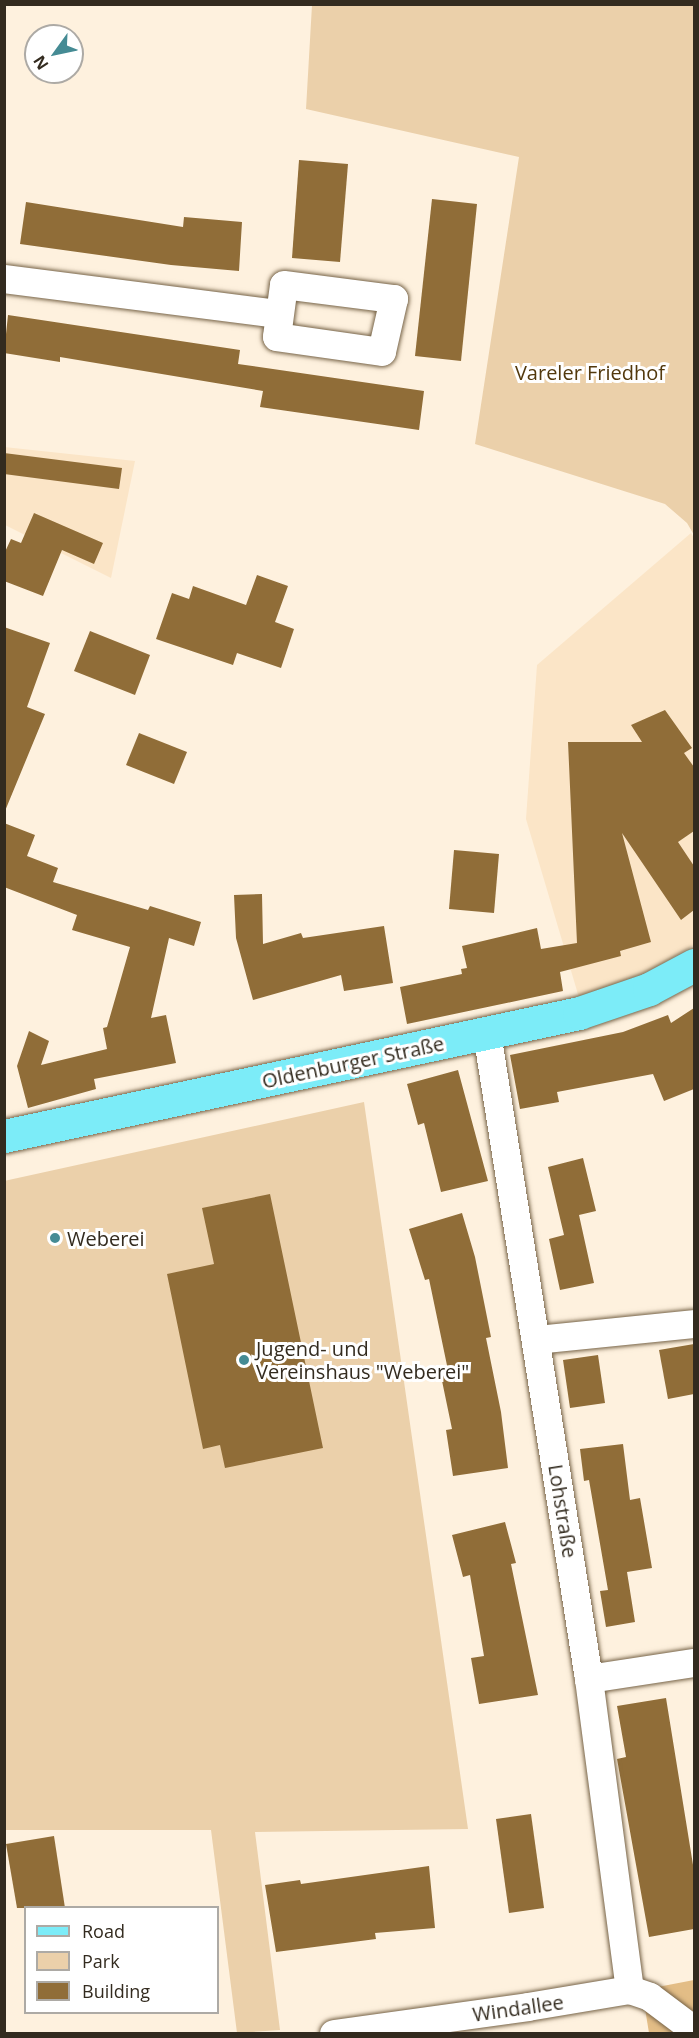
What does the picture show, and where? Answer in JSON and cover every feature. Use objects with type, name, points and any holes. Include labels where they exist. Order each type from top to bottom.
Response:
[{"type":"main road","name":"Oldenburger Straße","points":[[4,1136],[579,1013],[649,989],[694,965]]},
{"type":"street","points":[[4,279],[279,314]]},
{"type":"street","name":"Lohstraße","points":[[487,1033],[589,1679],[630,1990]]},
{"type":"street","points":[[537,1340],[694,1324]]},
{"type":"street","points":[[589,1679],[694,1663]]},
{"type":"street","points":[[630,1990],[650,1997],[694,2030]]},
{"type":"street","name":"Windallee","points":[[334,2034],[528,2007],[630,1990]]},
{"type":"shaded area","points":[[4,447],[135,461],[111,578],[5,525]]},
{"type":"shaded area","points":[[691,533],[694,538],[694,945],[656,967],[580,1001],[526,819],[537,665]]},
{"type":"shaded area","points":[[694,1980],[694,2033],[649,2033],[642,1990]]},
{"type":"green space","name":"Vareler Friedhof","points":[[312,5],[694,5],[694,535],[687,523],[665,504],[475,444],[519,157],[306,109]]},
{"type":"green space","points":[[364,1102],[468,1829],[255,1832],[280,2030],[237,2033],[211,1830],[5,1830],[4,1181]]},
{"type":"building","points":[[299,160],[348,164],[340,262],[292,258]]},
{"type":"building","points":[[432,199],[477,204],[461,361],[415,356]]},
{"type":"building","points":[[26,202],[183,227],[184,217],[242,222],[239,271],[171,265],[20,244]]},
{"type":"building","points":[[8,315],[240,350],[238,364],[424,391],[419,430],[260,407],[263,391],[60,357],[60,362],[4,353]]},
{"type":"building","points":[[4,453],[122,468],[119,489],[4,474]]},
{"type":"building","points":[[34,513],[103,543],[94,564],[62,550],[43,596],[4,581],[4,554],[11,539],[21,543]]},
{"type":"building","points":[[257,575],[288,586],[275,622],[294,629],[281,668],[237,653],[233,665],[156,639],[172,593],[189,599],[193,586],[246,605]]},
{"type":"building","points":[[4,627],[50,643],[27,707],[45,714],[5,811]]},
{"type":"building","points":[[90,631],[150,655],[135,695],[74,671]]},
{"type":"building","points":[[665,710],[692,748],[684,753],[694,767],[694,831],[678,842],[694,866],[694,910],[681,920],[622,833],[651,942],[620,951],[621,956],[560,972],[563,991],[407,1024],[400,987],[462,974],[461,969],[467,968],[462,946],[537,928],[541,949],[577,943],[568,742],[642,742],[631,725]]},
{"type":"building","points":[[139,733],[187,752],[174,784],[126,765]]},
{"type":"building","points":[[4,823],[35,835],[27,856],[58,868],[53,882],[148,910],[150,906],[201,922],[194,946],[169,938],[151,1018],[166,1015],[176,1063],[94,1079],[96,1089],[28,1108],[17,1066],[29,1031],[49,1041],[41,1065],[107,1049],[103,1028],[107,1027],[130,947],[72,930],[77,915],[4,887]]},
{"type":"building","points":[[454,850],[499,854],[494,913],[449,909]]},
{"type":"building","points":[[262,894],[263,944],[301,933],[303,938],[384,926],[393,983],[344,991],[341,975],[253,1000],[236,938],[234,895]]},
{"type":"building","points":[[694,1008],[694,1089],[664,1101],[653,1074],[557,1092],[559,1102],[520,1109],[510,1055],[623,1032],[668,1015],[671,1023]]},
{"type":"building","points":[[458,1070],[488,1181],[441,1192],[424,1123],[418,1125],[407,1084]]},
{"type":"building","points":[[583,1158],[596,1211],[579,1215],[594,1283],[560,1290],[549,1239],[564,1235],[548,1167]]},
{"type":"building","name":"Jugend- und Vereinshaus \"Weberei\"","points":[[270,1194],[323,1448],[225,1468],[220,1445],[203,1449],[167,1274],[214,1264],[202,1208]]},
{"type":"building","points":[[462,1213],[475,1257],[491,1337],[486,1338],[501,1412],[508,1468],[453,1476],[446,1430],[452,1429],[441,1376],[449,1375],[429,1279],[425,1280],[409,1229]]},
{"type":"building","points":[[694,1344],[694,1394],[668,1399],[659,1350]]},
{"type":"building","points":[[598,1355],[605,1403],[570,1408],[563,1360]]},
{"type":"building","points":[[623,1444],[630,1500],[640,1498],[652,1568],[627,1572],[635,1622],[606,1627],[600,1591],[608,1590],[589,1480],[584,1481],[580,1449]]},
{"type":"building","points":[[505,1522],[516,1563],[511,1564],[538,1695],[479,1704],[471,1658],[484,1656],[470,1575],[463,1577],[452,1535]]},
{"type":"building","points":[[666,1698],[694,1871],[694,1929],[649,1937],[617,1759],[626,1757],[617,1706]]},
{"type":"building","points":[[531,1814],[544,1908],[509,1913],[496,1819]]},
{"type":"building","points":[[54,1836],[65,1906],[17,1908],[6,1844]]},
{"type":"building","points":[[429,1866],[435,1928],[375,1933],[376,1939],[276,1952],[265,1885],[300,1880],[301,1884]]},
{"type":"place","name":"Weberei","points":[[55,1238]]},
{"type":"place","name":"Jugend- und Vereinshaus \"Weberei\"","points":[[244,1360]]}]
